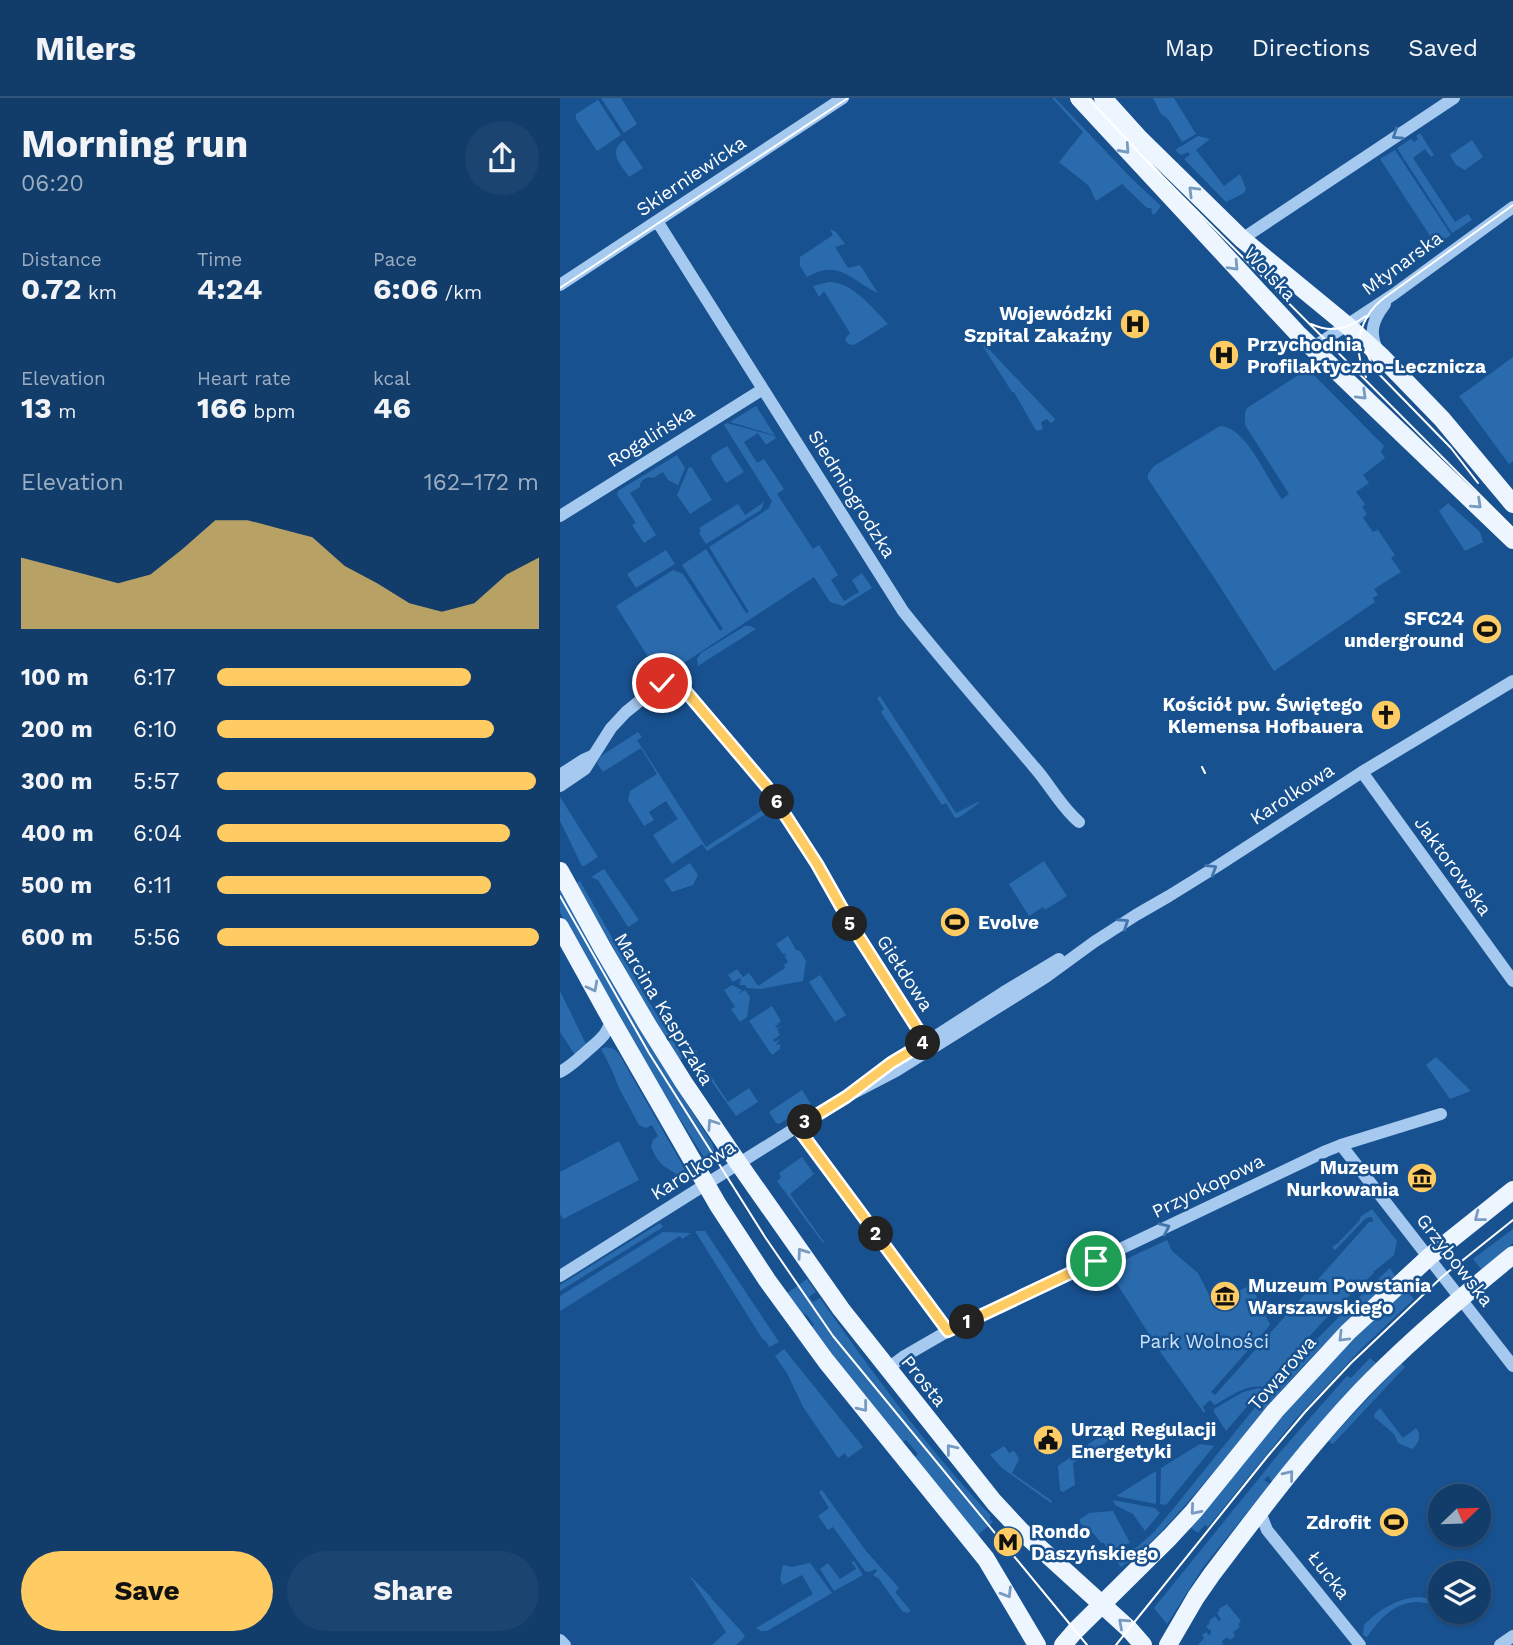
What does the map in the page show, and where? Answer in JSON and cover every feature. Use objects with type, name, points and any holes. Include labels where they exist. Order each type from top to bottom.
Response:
[{"type":"main road","name":"Wolska","points":[[1079,98],[1312,348],[1513,540]]},
{"type":"main road","name":"Wolska","points":[[1103,98],[1140,139],[1242,239],[1380,355],[1435,411],[1513,504]]},
{"type":"main road","name":"Marcina Kasprzaka","points":[[560,871],[647,1024],[739,1164]]},
{"type":"main road","points":[[560,927],[718,1205],[766,1280],[826,1361],[986,1559],[1037,1645]]},
{"type":"main road","name":"Prosta","points":[[739,1164],[841,1309],[994,1502],[1021,1531],[1129,1629],[1143,1645]]},
{"type":"main road","name":"Towarowa","points":[[1063,1645],[1194,1511],[1275,1411],[1327,1354],[1429,1258],[1513,1190]]},
{"type":"main road","points":[[1168,1645],[1196,1597],[1321,1436],[1360,1392],[1460,1298],[1513,1255]]},
{"type":"street","name":"Skierniewicka","points":[[560,285],[843,98]]},
{"type":"street","points":[[1242,239],[1454,98]]},
{"type":"street","name":"Młynarska","points":[[1312,348],[1394,294],[1513,207]]},
{"type":"street","name":"Siedmiogrodzka","points":[[657,221],[903,611],[1037,770],[1076,808],[1081,820]]},
{"type":"street","points":[[1380,355],[1373,338],[1374,323],[1377,314],[1394,294]]},
{"type":"street","name":"Rogalińska","points":[[560,516],[763,389]]},
{"type":"street","name":"Karolkowa","points":[[560,1276],[846,1097],[891,1063],[928,1046],[1055,960],[1094,942],[1204,875],[1362,772],[1513,681]]},
{"type":"street","name":"Giełdowa","points":[[593,756],[621,717],[659,685],[673,682],[683,688],[767,787],[928,1046]]},
{"type":"street","points":[[560,775],[593,756]]},
{"type":"street","points":[[560,786],[583,770],[593,756]]},
{"type":"street","name":"Jaktorowska","points":[[1362,772],[1513,981]]},
{"type":"street","points":[[560,1072],[603,1038],[611,1019]]},
{"type":"street","name":"Przyokopowa","points":[[887,1369],[948,1331],[1341,1145],[1441,1114]]},
{"type":"street","points":[[797,1127],[948,1331]]},
{"type":"street","name":"Grzybowska","points":[[1341,1145],[1513,1366]]},
{"type":"street","name":"Łucka","points":[[1260,1512],[1267,1530],[1360,1645]]},
{"type":"street","points":[[1247,1529],[1267,1530]]},
{"type":"street","points":[[1500,1645],[1513,1636]]},
{"type":"street","points":[[560,1640],[565,1645]]},
{"type":"green space","points":[[601,98],[621,98],[637,124],[624,133]]},
{"type":"green space","points":[[1052,98],[1055,98],[1161,206],[1154,215],[1151,208],[1147,208],[1122,184],[1096,201],[1089,186],[1059,162],[1083,132]]},
{"type":"green space","points":[[1153,98],[1174,98],[1196,134],[1182,142],[1168,119],[1161,114]]},
{"type":"green space","points":[[598,100],[621,135],[597,151],[576,119],[576,114]]},
{"type":"green space","points":[[1420,133],[1434,155],[1431,157],[1425,149],[1413,158],[1455,222],[1468,214],[1472,220],[1452,233],[1397,148],[1411,139],[1414,142]]},
{"type":"green space","points":[[1198,136],[1210,139],[1196,150],[1224,186],[1240,174],[1246,189],[1244,193],[1226,202],[1184,159],[1190,155],[1188,152],[1181,155],[1175,150]]},
{"type":"green space","points":[[624,140],[643,168],[629,177],[616,154],[616,149]]},
{"type":"green space","points":[[1472,140],[1483,157],[1465,170],[1456,165],[1450,155]]},
{"type":"green space","points":[[1395,150],[1451,235],[1436,245],[1380,159]]},
{"type":"green space","points":[[830,229],[836,232],[845,244],[835,247],[848,268],[860,265],[878,293],[837,271],[818,272],[807,277],[800,266],[800,257],[833,235]]},
{"type":"green space","points":[[838,283],[854,291],[888,324],[854,345],[848,344],[845,339],[850,333],[824,291],[819,297],[813,286]]},
{"type":"green space","points":[[983,343],[1054,421],[1051,423],[1047,419],[1041,422],[1043,429],[1035,429]]},
{"type":"green space","points":[[1513,357],[1513,461],[1509,464],[1459,396]]},
{"type":"green space","points":[[1308,369],[1384,446],[1381,452],[1385,458],[1363,475],[1369,483],[1356,492],[1365,504],[1362,507],[1367,514],[1363,518],[1373,532],[1378,530],[1395,555],[1391,558],[1401,572],[1374,589],[1378,595],[1373,598],[1375,602],[1274,671],[1148,479],[1148,474],[1154,466],[1220,426],[1230,428],[1247,444],[1282,499],[1289,494],[1245,425],[1245,413],[1247,408]]},
{"type":"green space","points":[[756,406],[774,434],[774,435],[730,422]]},
{"type":"green space","points":[[727,423],[775,436],[776,438],[766,445],[758,433],[744,442],[757,463],[764,459],[784,489],[777,494],[813,549],[819,545],[838,575],[831,580],[844,601],[859,592],[852,580],[862,573],[872,588],[843,606],[830,602],[814,577],[684,663],[690,672],[686,674],[673,670],[658,673],[616,606],[673,570],[683,574],[720,631],[723,629],[682,565],[706,549],[746,613],[749,612],[709,547],[769,508],[772,501],[724,425]]},
{"type":"green space","points":[[727,446],[744,472],[726,483],[711,459],[712,455]]},
{"type":"green space","points":[[677,455],[685,468],[678,485],[668,480],[663,472],[653,478],[644,479],[640,487],[630,493],[656,535],[644,543],[632,525],[636,523],[617,495],[618,491]]},
{"type":"green space","points":[[689,467],[712,500],[690,514],[677,495]]},
{"type":"green space","points":[[764,502],[761,510],[706,544],[699,533],[699,528],[738,504],[745,515]]},
{"type":"green space","points":[[1448,503],[1480,532],[1483,542],[1465,551],[1439,511]]},
{"type":"green space","points":[[666,550],[675,564],[636,588],[627,574]]},
{"type":"green space","points":[[745,626],[756,629],[698,666],[697,659],[701,653]]},
{"type":"green space","points":[[880,696],[956,813],[979,803],[955,818],[946,803],[942,805],[881,712],[884,709],[877,698]]},
{"type":"green space","points":[[638,732],[642,737],[637,740],[706,847],[764,809],[767,813],[707,851],[702,844],[672,864],[653,835],[678,819],[666,801],[649,812],[654,820],[644,826],[628,800],[630,791],[657,774],[641,748],[603,772],[597,763],[601,756]]},
{"type":"green space","points":[[560,797],[598,857],[584,866],[560,821]]},
{"type":"green space","points":[[1044,861],[1067,896],[1045,910],[1043,907],[1029,916],[1009,884]]},
{"type":"green space","points":[[690,863],[698,875],[693,885],[672,892],[664,880]]},
{"type":"green space","points":[[604,869],[639,920],[628,927],[598,880],[591,877]]},
{"type":"green space","points":[[580,881],[644,994],[683,1056],[681,1060],[636,988],[577,884]]},
{"type":"green space","points":[[560,889],[712,1143],[715,1153],[712,1152],[705,1159],[635,1048],[560,912]]},
{"type":"green space","points":[[788,936],[806,961],[803,981],[761,989],[739,985],[742,981],[737,984],[740,978],[733,982],[728,975],[737,969],[743,977],[749,973],[758,986],[785,968],[787,955],[784,956],[786,953],[783,954],[776,944]]},
{"type":"green space","points":[[820,975],[846,1015],[835,1022],[809,982]]},
{"type":"green space","points":[[732,985],[742,990],[737,994],[745,990],[750,997],[747,1017],[740,1022],[731,1009],[735,1007],[724,990]]},
{"type":"green space","points":[[560,991],[586,1044],[575,1055],[560,1032]]},
{"type":"green space","points":[[772,1006],[781,1021],[774,1026],[782,1022],[775,1027],[782,1026],[777,1029],[781,1029],[778,1032],[780,1035],[773,1040],[775,1042],[781,1039],[776,1044],[780,1044],[780,1049],[772,1055],[749,1021]]},
{"type":"green space","points":[[606,1047],[619,1054],[687,1173],[687,1183],[656,1157],[651,1147],[658,1136],[652,1125],[646,1128],[639,1125],[601,1049]]},
{"type":"green space","points":[[694,1050],[697,1050],[696,1054],[728,1102],[749,1088],[758,1102],[736,1116],[693,1055]]},
{"type":"green space","points":[[1436,1057],[1471,1091],[1450,1099],[1426,1065]]},
{"type":"green space","points":[[802,1090],[811,1104],[779,1124],[776,1123],[769,1112]]},
{"type":"green space","points":[[619,1141],[639,1180],[563,1219],[560,1214],[560,1172]]},
{"type":"green space","points":[[802,1157],[814,1174],[790,1194],[823,1243],[777,1181],[781,1178],[779,1173]]},
{"type":"green space","name":"Park Wolności","points":[[1372,1209],[1397,1241],[1394,1255],[1329,1315],[1263,1387],[1244,1389],[1215,1405],[1210,1400],[1203,1407],[1204,1413],[1161,1353],[1107,1268],[1167,1240],[1172,1251],[1198,1273],[1213,1303],[1251,1285],[1270,1325],[1211,1392],[1215,1395],[1369,1222],[1373,1222],[1372,1217],[1366,1218],[1335,1250],[1332,1247],[1360,1217]]},
{"type":"green space","points":[[660,1223],[663,1227],[560,1291],[560,1285]]},
{"type":"green space","points":[[1513,1229],[1513,1243],[1482,1270],[1473,1259]]},
{"type":"green space","points":[[695,1231],[705,1231],[779,1342],[769,1347],[763,1340]]},
{"type":"green space","points":[[663,1232],[691,1233],[682,1239],[680,1236],[560,1311],[560,1296]]},
{"type":"green space","points":[[1390,1268],[1395,1276],[1314,1355],[1172,1519],[1121,1567],[1113,1557],[1137,1547],[1153,1533],[1269,1391],[1328,1328]]},
{"type":"green space","points":[[807,1279],[816,1292],[809,1297],[813,1302],[820,1298],[923,1437],[991,1516],[989,1518],[993,1522],[978,1535],[914,1458],[918,1454],[906,1440],[901,1442],[810,1328],[814,1325],[787,1293]]},
{"type":"green space","points":[[1405,1289],[1414,1299],[1361,1349],[1294,1421],[1208,1527],[1205,1525],[1198,1533],[1191,1528],[1254,1449],[1325,1367]]},
{"type":"green space","points":[[784,1349],[863,1447],[848,1458],[845,1453],[838,1458],[803,1407],[787,1373],[775,1356]]},
{"type":"green space","points":[[1370,1358],[1377,1364],[1272,1482],[1268,1476],[1264,1480],[1270,1484],[1204,1566],[1167,1624],[1154,1608],[1281,1451],[1347,1376],[1351,1378]]},
{"type":"green space","points":[[1401,1363],[1405,1367],[1333,1444],[1328,1441]]},
{"type":"green space","points":[[1262,1389],[1226,1431],[1214,1409],[1243,1392]]},
{"type":"green space","points":[[1380,1408],[1403,1438],[1416,1428],[1419,1439],[1412,1449],[1398,1443],[1394,1434],[1374,1417]]},
{"type":"green space","points":[[1120,1422],[1121,1430],[1125,1431],[1073,1463],[1075,1485],[1063,1492],[1060,1490],[1058,1466]]},
{"type":"green space","points":[[1200,1444],[1214,1446],[1166,1505],[1160,1504],[1161,1468]]},
{"type":"green space","points":[[1004,1446],[1009,1453],[1015,1452],[1019,1459],[1012,1473],[1052,1501],[1051,1503],[1002,1468],[990,1455]]},
{"type":"green space","points":[[1156,1471],[1156,1504],[1116,1496]]},
{"type":"green space","points":[[822,1490],[866,1551],[899,1588],[895,1592],[911,1611],[902,1611],[879,1579],[873,1575],[876,1569],[865,1571],[833,1527],[828,1530],[818,1516],[829,1508],[819,1492]]},
{"type":"green space","points":[[1113,1500],[1155,1508],[1160,1513],[1145,1531],[1133,1514],[1115,1505]]},
{"type":"green space","points":[[1113,1511],[1130,1543],[1108,1550],[1104,1543],[1080,1523],[1080,1519],[1089,1513]]},
{"type":"green space","points":[[849,1558],[863,1575],[834,1591],[820,1569],[828,1563],[840,1579],[856,1569]]},
{"type":"green space","points":[[810,1563],[832,1593],[767,1631],[756,1628],[813,1594],[802,1575],[783,1585],[780,1579],[783,1565],[792,1567]]},
{"type":"green space","points":[[689,1575],[712,1598],[710,1601],[712,1599],[742,1632],[745,1637],[736,1645],[712,1645],[726,1632]]},
{"type":"green space","points":[[1420,1597],[1428,1599],[1428,1603],[1401,1605],[1382,1618],[1367,1637],[1363,1635],[1364,1625],[1376,1614],[1404,1600]]},
{"type":"green space","points":[[1227,1604],[1241,1621],[1238,1624],[1240,1627],[1233,1632],[1235,1636],[1230,1640],[1227,1637],[1222,1641],[1223,1645],[1198,1645],[1204,1638],[1202,1635],[1206,1632],[1211,1634],[1211,1629],[1206,1626],[1210,1620],[1215,1616],[1221,1620],[1217,1613]]},
{"type":"tram line","points":[[560,288],[848,98]]},
{"type":"tram line","points":[[1088,98],[1144,158],[1513,528]]},
{"type":"tram line","points":[[1366,377],[1359,356],[1360,334],[1375,306],[1513,205]]},
{"type":"tram line","points":[[1311,324],[1326,329],[1340,328],[1366,316]]},
{"type":"tram line","points":[[1366,351],[1374,369],[1451,448],[1478,483]]},
{"type":"tram line","points":[[1202,767],[1205,773]]},
{"type":"tram line","points":[[560,896],[649,1053],[765,1237],[833,1336],[1087,1645]]},
{"type":"tram line","points":[[1116,1645],[1305,1412],[1351,1363],[1443,1276],[1513,1220]]},
{"type":"place","name":"Wojewódzki Szpital Zakaźny","points":[[1135,324]]},
{"type":"place","name":"Przychodnia Profilaktyczno-Lecznicza","points":[[1224,355]]},
{"type":"place","name":"SFC24 underground","points":[[1487,629]]},
{"type":"place","name":"Kościół pw. Świętego Klemensa Hofbauera","points":[[1386,715]]},
{"type":"place","name":"Evolve","points":[[955,922]]},
{"type":"place","name":"Muzeum Nurkowania","points":[[1422,1178]]},
{"type":"place","name":"Muzeum Powstania Warszawskiego","points":[[1225,1296]]},
{"type":"place","name":"Urząd Regulacji Energetyki","points":[[1048,1440]]},
{"type":"place","name":"Zdrofit","points":[[1394,1522]]},
{"type":"place","name":"Rondo Daszyńskiego","points":[[1008,1542]]},
{"type":"route","points":[[662,683],[670,681],[683,688],[767,787],[926,1042],[797,1127],[948,1331],[1096,1261]]}]
